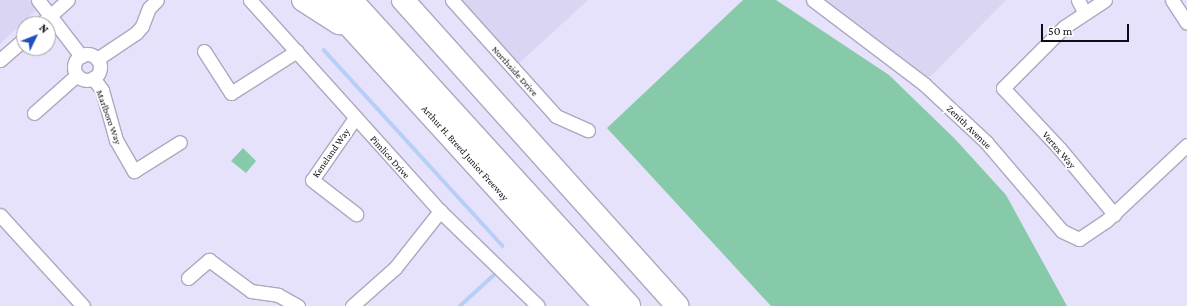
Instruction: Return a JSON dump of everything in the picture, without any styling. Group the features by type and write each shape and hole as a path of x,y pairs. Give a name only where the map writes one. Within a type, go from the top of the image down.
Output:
{"highway":[{"path":"303,0 310,7 354,31"},
{"name":"Arthur H. Breed Junior Freeway","path":"326,0 604,306"},
{"path":"351,0 629,306"},
{"path":"403,0 678,306"}],"street":[{"path":"38,0 81,56"},
{"path":"51,15 68,0"},
{"path":"96,59 136,33 142,26 149,8 157,0"},
{"name":"Pimlico Drive","path":"250,0 440,211 538,306"},
{"name":"Northside Drive","path":"452,0 556,116 588,130"},
{"name":"Zenith Avenue","path":"813,0 924,84 986,142 1062,231 1080,239 1093,232 1114,214"},
{"path":"1078,0 1084,12 1105,0"},
{"path":"1172,0 1187,23"},
{"name":"Vertex Way","path":"1084,12 1064,27 1002,88 1060,150 1114,214"},
{"path":"0,60 16,46"},
{"path":"204,51 231,93 297,51"},
{"path":"87,54 96,59 98,72 93,78 84,79 77,75 74,64 81,56 87,54"},
{"path":"34,113 77,75"},
{"name":"Marlboro Way","path":"93,78 102,90 116,140 134,171 180,142"},
{"name":"Keneland Way","path":"355,118 312,180 356,214"},
{"path":"1114,214 1187,145"},
{"path":"352,306 395,268 440,211"},
{"path":"2,222 83,306"},
{"path":"188,278 209,260 251,291 278,295 298,306"}],"shaded area":[{"path":"0,0 47,0 30,16 16,16 16,29 0,44"},
{"path":"457,0 588,0 514,68"},
{"path":"819,0 1006,0 930,77 916,74"}],"green space":[{"path":"743,0 776,0 889,75 955,139 1006,195 1067,306 771,306 607,128"},
{"path":"243,148 256,161 246,173 231,161"}],"waterway":[{"path":"324,50 503,246"},
{"path":"460,306 493,276"}]}
